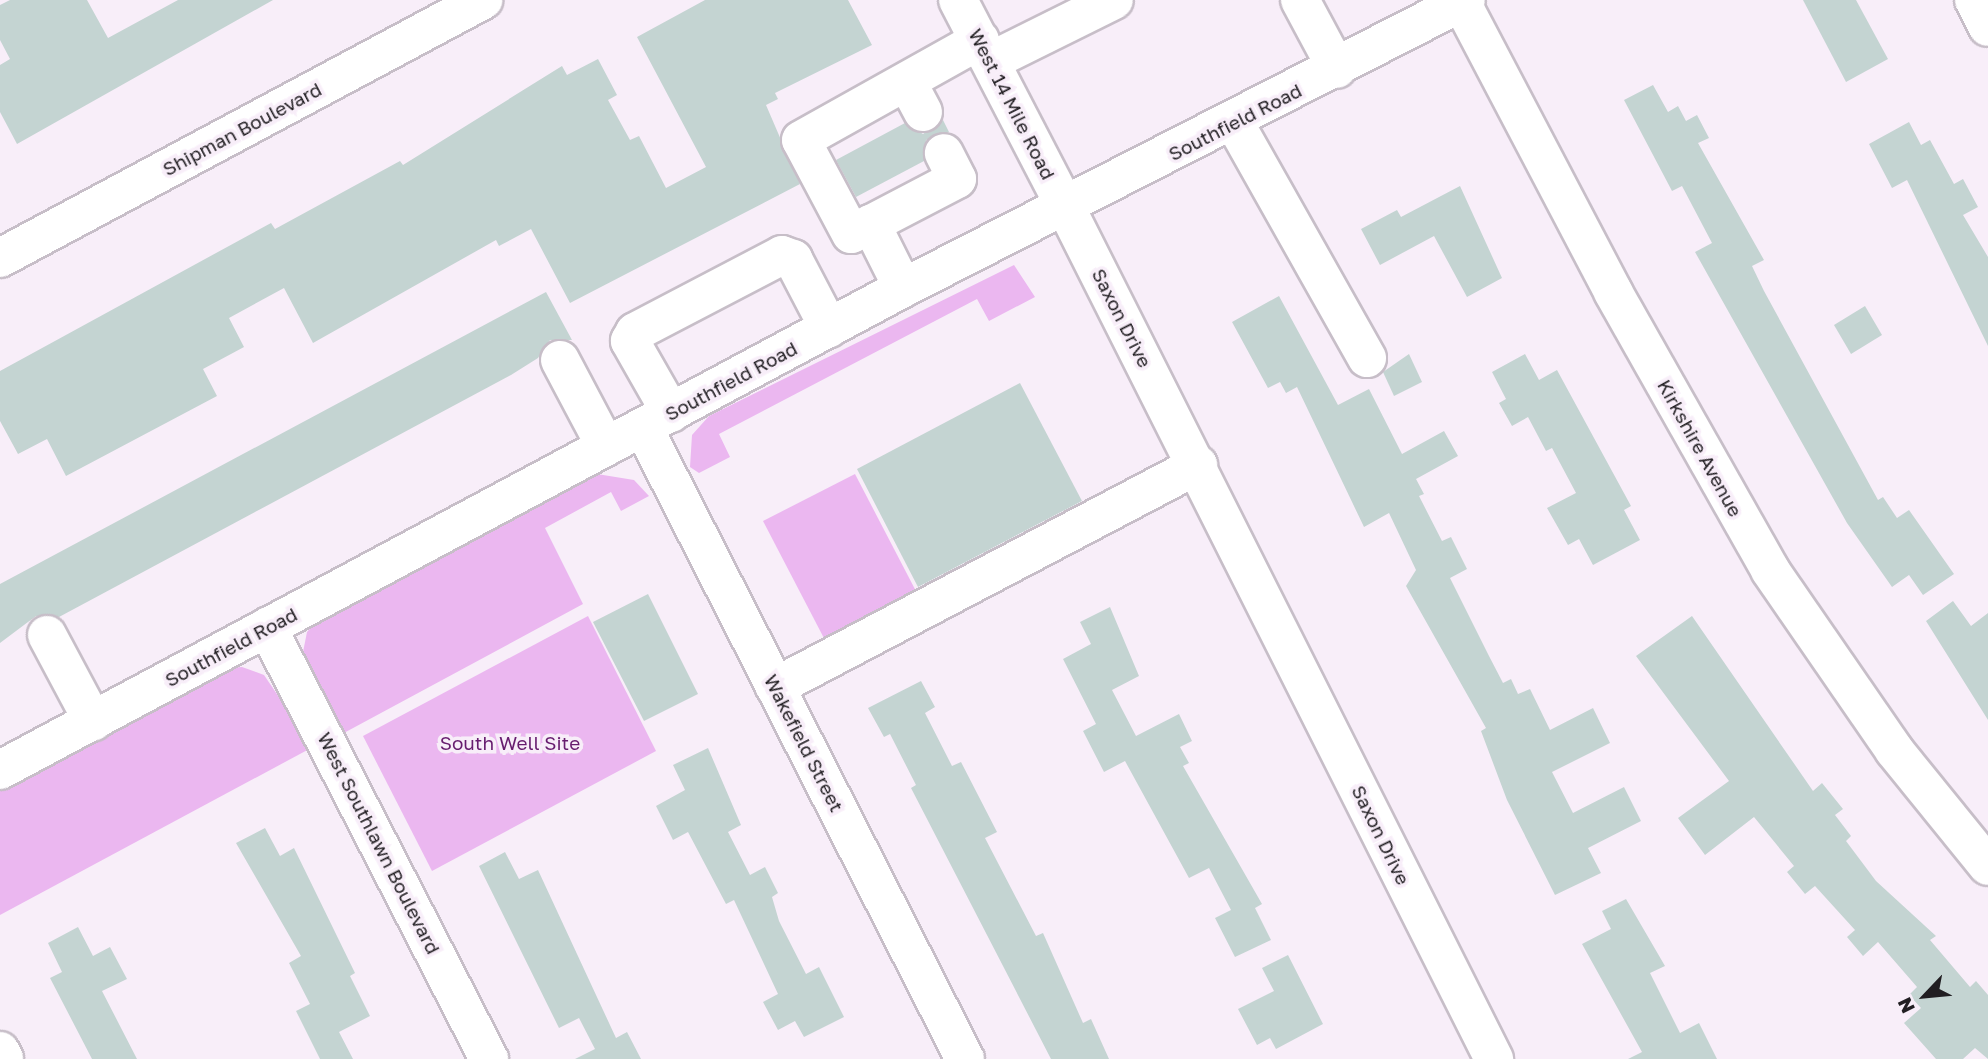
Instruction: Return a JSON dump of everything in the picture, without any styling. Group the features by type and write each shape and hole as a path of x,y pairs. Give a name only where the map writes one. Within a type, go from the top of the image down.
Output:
{"street":[{"name":"Shipman Boulevard","path":"0,258 483,0"},
{"name":"West 14 Mile Road","path":"958,0 1066,208"},
{"path":"944,153 957,179 851,234 801,139 915,97 985,51 1114,0"},
{"path":"1300,0 1337,69"},
{"path":"1974,0 1988,27"},
{"name":"Southfield Road","path":"0,770 903,288 1234,122 1462,1"},
{"name":"Kirkshire Avenue","path":"1462,1 1619,304 1770,570 1894,750 1988,866"},
{"path":"1234,122 1367,358"},
{"name":"Saxon Drive","path":"1066,208 1271,609 1493,1059"},
{"path":"871,224 903,288"},
{"name":"Wakefield Street","path":"829,328 793,259 782,255 635,332 630,341 657,420 775,687 965,1059"},
{"path":"560,360 606,447"},
{"path":"775,687 1198,465"},
{"name":"West Southlawn Boulevard","path":"267,628 489,1059"},
{"path":"47,635 93,721"},
{"path":"0,1051 4,1059"}],"green space":[{"path":"1014,265 1035,297 989,321 977,299 719,434 730,457 699,473 690,467 692,435 709,416"},
{"path":"597,474 634,480 649,496 621,511 611,492 545,528 583,604 342,734 303,652 307,632 322,615 534,500"},
{"path":"855,474 918,595 827,644 763,521"},
{"name":"South Well Site","path":"588,616 656,751 432,871 363,736"},
{"path":"242,667 264,675 313,747 0,915 0,788 225,668"}],"building":[{"path":"10,0 87,0 108,38 178,0 273,0 17,144 0,112 0,65 10,59 0,40 0,5"},
{"path":"705,0 848,0 872,45 775,93 778,99 766,105 800,184 570,303 531,229 499,246 496,240 313,343 284,288 229,318 244,347 203,369 217,396 66,476 47,439 18,454 0,421 0,371 271,223 275,229 400,161 403,165 562,66 567,75 598,59 617,95 608,100 630,140 639,136 666,188 706,167 637,37"},
{"path":"1803,0 1856,0 1888,59 1846,82"},
{"path":"1653,85 1668,112 1678,106 1686,121 1697,115 1709,138 1698,143 1764,260 1752,266 1878,500 1883,497 1897,518 1909,510 1954,574 1923,595 1909,575 1892,587 1847,523 1695,252 1712,243 1682,186 1672,191 1624,100"},
{"path":"943,120 949,132 926,140 924,161 856,197 836,160 905,123 923,134"},
{"path":"1909,122 1921,145 1930,140 1954,184 1963,179 1978,207 1963,215 1988,257 1988,346 1907,180 1892,188 1869,144"},
{"path":"1460,186 1502,278 1467,297 1434,236 1380,265 1361,229 1397,210 1401,217"},
{"path":"546,292 572,340 550,340 538,358 511,375 59,617 36,616 0,643 0,584"},
{"path":"1279,296 1338,405 1369,389 1402,454 1444,431 1458,456 1416,479 1424,494 1419,496 1442,541 1451,537 1467,569 1450,578 1489,656 1503,683 1511,679 1518,694 1530,689 1550,730 1593,708 1610,743 1552,772 1573,813 1624,787 1641,821 1588,848 1601,873 1555,895 1507,800 1481,731 1486,728 1406,586 1416,570 1389,513 1364,527 1297,387 1286,393 1280,382 1268,388 1232,322"},
{"path":"1865,306 1882,335 1851,354 1834,325"},
{"path":"1409,354 1422,382 1394,396 1383,372"},
{"path":"1525,354 1539,380 1557,370 1631,506 1624,510 1640,540 1593,565 1579,539 1568,545 1547,508 1576,493 1552,448 1546,451 1528,417 1512,426 1499,403 1506,399 1492,372"},
{"path":"1020,383 1082,501 918,587 857,469"},
{"path":"648,594 698,694 644,721 593,622"},
{"path":"1953,601 1971,626 1988,613 1988,720 1926,621"},
{"path":"1110,607 1139,676 1112,690 1136,736 1179,714 1192,741 1180,747 1189,763 1183,766 1262,904 1255,908 1271,940 1235,957 1215,918 1231,910 1209,868 1189,878 1125,761 1104,772 1083,731 1096,724 1063,659 1091,644 1080,622"},
{"path":"1692,616 1813,791 1822,783 1843,809 1835,815 1851,836 1846,841 1876,881 1936,936 1930,940 1970,987 1976,981 1988,995 1988,1059 1975,1048 1963,1059 1936,1059 1904,1023 1921,1008 1909,995 1917,987 1878,942 1863,956 1847,937 1855,930 1815,886 1805,894 1787,872 1794,866 1754,817 1705,855 1678,818 1729,781 1636,656"},
{"path":"921,681 935,707 925,713 952,766 961,762 997,832 985,838 1036,936 1043,933 1083,1023 1091,1019 1109,1059 1051,1059 911,788 916,785 890,734 884,737 868,708"},
{"path":"708,748 741,825 728,832 750,875 765,867 778,893 772,897 779,921 806,974 819,967 844,1017 804,1037 795,1021 778,1030 763,1002 778,994 734,900 726,904 688,832 673,840 656,806 685,790 673,765"},
{"path":"265,828 280,856 294,848 355,973 350,976 370,1016 339,1032 353,1059 320,1059 296,1011 310,1004 289,963 301,956 236,843"},
{"path":"505,852 519,879 538,870 616,1038 627,1032 641,1059 575,1059 595,1049 579,1018 559,1028 479,866"},
{"path":"1626,899 1665,966 1650,973 1680,1033 1699,1023 1717,1059 1628,1059 1642,1052 1582,944 1611,929 1602,911"},
{"path":"78,927 93,956 110,947 127,979 102,991 137,1059 92,1059 50,978 62,972 48,943"},
{"path":"1288,955 1323,1024 1276,1049 1270,1038 1257,1045 1238,1009 1274,991 1262,968"}]}
